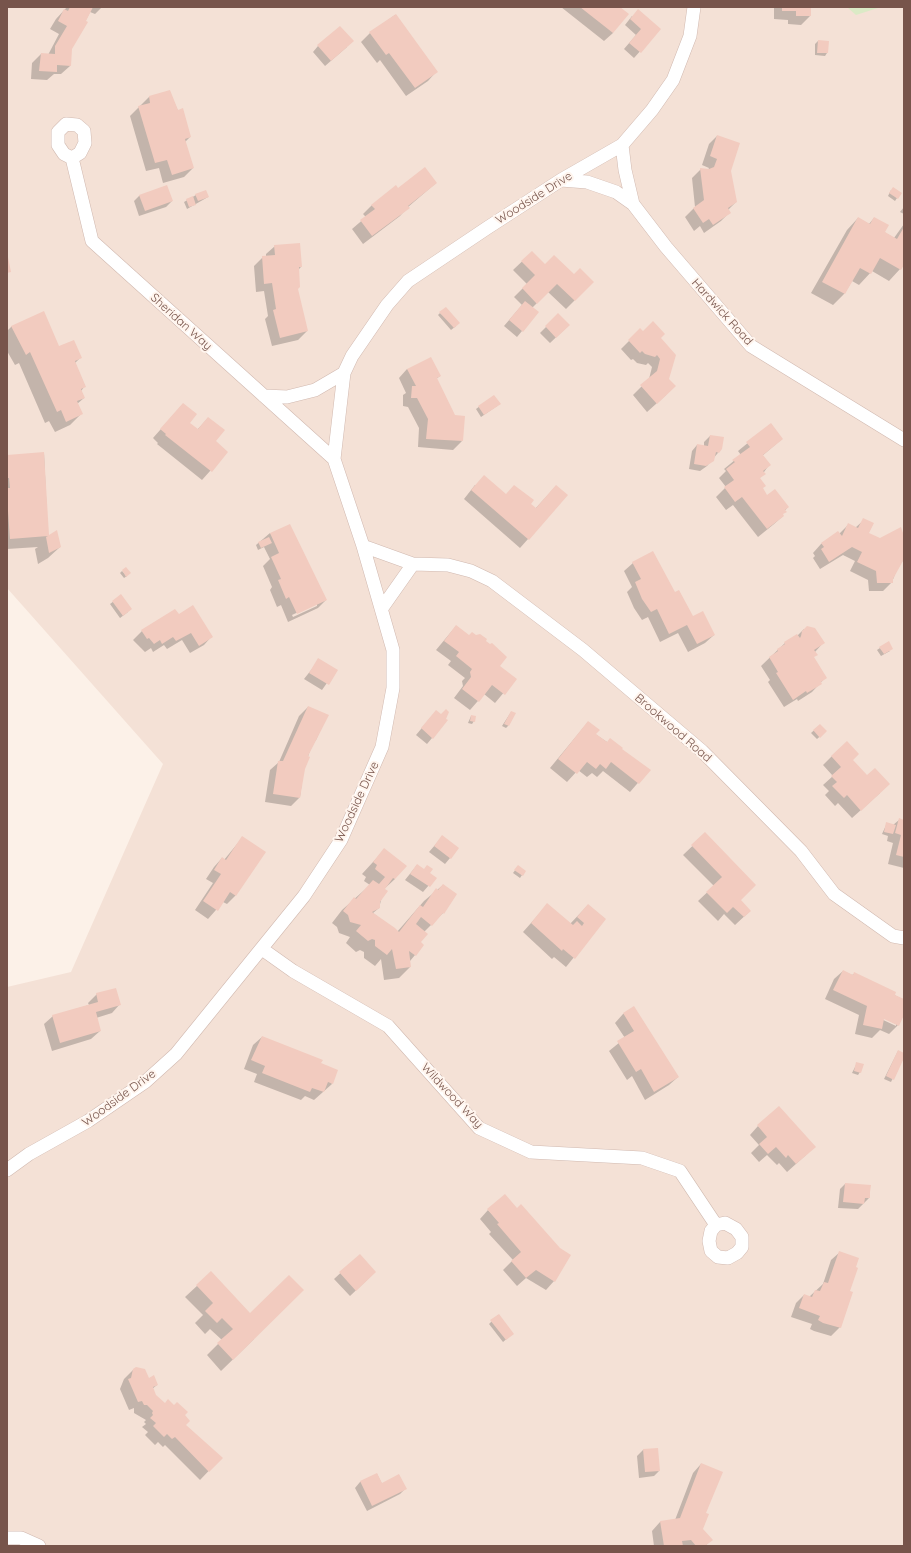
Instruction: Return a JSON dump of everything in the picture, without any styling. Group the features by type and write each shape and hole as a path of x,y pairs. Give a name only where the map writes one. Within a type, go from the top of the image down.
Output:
{"street":[{"name":"Woodside Drive","path":"7,1170 29,1154 88,1121 145,1082 176,1054 304,896 341,840 382,747 393,688 393,650 363,546 334,459 344,373 352,356 387,305 408,281 561,180 622,145 652,110 674,80 690,36 694,7"},
{"name":"Hardwick Road","path":"622,145 625,170 633,204 666,248 751,346 904,440"},
{"name":"Sheridan Way","path":"72,158 92,241 334,459"},
{"path":"561,180 587,182 616,192 633,204"},
{"path":"264,396 287,398 315,390 344,373"},
{"name":"Brookwood Road","path":"363,546 413,564 448,565 471,572 492,581 577,645 702,751 801,851 834,894 893,936 904,938"},
{"path":"382,608 413,564"},
{"name":"Wildwood Way","path":"262,949 293,971 388,1026 479,1128 531,1152 642,1158 680,1171 716,1225"},
{"path":"7,1538 21,1538 39,1546"}],"shaded area":[{"path":"7,7 904,7 904,1546 7,1546 7,987 71,972 163,764 7,588"}],"green space":[{"path":"847,7 881,7 856,15"}],"building":[{"path":"70,7 93,7 86,21 88,22 72,49 71,66 57,65 57,72 39,71 41,53 55,54 55,46 67,26 58,21 64,9 68,11"},
{"path":"580,7 620,7 629,14 613,33"},
{"path":"782,7 811,7 811,16 796,16 796,11 782,11"},
{"path":"638,9 661,29 641,53 629,43 641,29 630,19"},
{"path":"396,14 438,72 415,88 389,53 386,55 369,32"},
{"path":"340,26 354,41 331,61 317,45"},
{"path":"818,40 829,41 828,53 817,53"},
{"path":"170,90 178,110 183,108 191,137 185,139 194,168 172,175 167,160 155,163 138,106 150,103 149,96"},
{"path":"717,135 740,143 731,171 737,202 728,208 731,213 713,225 709,219 703,223 693,208 704,200 700,168 709,169 714,167 717,159 710,156"},
{"path":"425,167 437,183 408,206 410,208 372,236 360,220 375,209 371,205 396,185 398,188"},
{"path":"167,185 173,201 145,211 139,195"},
{"path":"893,187 902,193 898,199 889,193"},
{"path":"206,190 209,197 198,201 195,194"},
{"path":"193,196 196,205 189,207 186,199"},
{"path":"858,217 870,224 874,217 889,225 885,232 897,239 904,227 904,265 901,270 880,258 871,274 860,268 845,294 822,282"},
{"path":"300,243 302,267 299,267 300,287 298,289 308,331 280,338 273,310 276,309 272,283 264,284 262,256 275,255 274,245"},
{"path":"532,251 545,264 554,255 574,274 580,268 594,282 575,301 557,284 537,304 522,288 535,275 521,261"},
{"path":"7,252 11,272 7,273"},
{"path":"525,301 539,312 523,332 509,320"},
{"path":"446,307 460,323 454,328 439,312"},
{"path":"44,311 59,346 74,340 82,358 75,361 86,387 81,389 85,398 77,401 83,414 66,422 61,410 57,412 30,352 26,355 11,326"},
{"path":"558,313 570,325 556,338 545,326"},
{"path":"653,321 665,334 661,338 676,355 669,379 676,386 657,404 640,385 657,371 660,359 657,355 655,357 645,354 642,351 640,353 628,340 640,328 643,331"},
{"path":"431,357 441,376 437,378 455,415 465,416 463,441 426,439 428,419 417,398 411,398 412,386 416,386 407,369"},
{"path":"494,395 501,404 484,415 478,406"},
{"path":"183,403 197,414 190,423 198,429 208,417 225,430 216,441 228,452 212,472 165,435 166,434 160,429"},
{"path":"771,423 783,439 763,455 771,465 763,471 766,474 760,478 766,486 763,488 767,495 775,489 789,507 785,510 787,512 783,514 784,516 767,529 742,497 735,502 724,487 734,480 726,469 735,462 732,460 750,447 746,442"},
{"path":"710,435 724,437 722,449 719,453 716,452 714,461 706,466 694,464 697,444 708,446"},
{"path":"44,452 49,535 57,530 61,547 49,553 46,537 48,536 10,539 7,497 7,488 10,488 9,478 7,478 7,455"},
{"path":"484,475 506,494 514,485 534,500 531,504 536,508 556,485 568,495 529,540 471,490"},
{"path":"863,518 874,523 869,533 880,538 901,527 904,536 904,559 893,579 893,583 877,583 876,571 857,562 862,552 852,547 829,562 821,549 824,547 821,543 838,531 842,536 848,523 858,528"},
{"path":"290,524 327,600 297,614 289,597 286,599 278,580 281,579 271,557 279,553 270,533"},
{"path":"269,537 272,543 261,548 258,542"},
{"path":"653,551 675,592 679,590 693,616 703,611 715,635 697,644 687,625 669,634 657,609 651,612 642,599 635,582 641,579 632,562"},
{"path":"126,567 131,573 126,577 122,570"},
{"path":"121,594 132,609 123,616 112,601"},
{"path":"193,605 213,637 199,646 191,633 176,641 173,637 162,644 160,640 154,644 149,638 147,639 141,630 175,609 179,614"},
{"path":"456,625 469,635 472,632 476,635 480,634 487,639 486,641 490,644 492,643 507,657 500,666 517,679 505,695 492,685 479,702 462,689 471,677 470,672 472,669 456,656 459,652 444,641"},
{"path":"807,626 815,628 825,643 814,650 818,655 814,657 827,678 821,682 822,684 807,693 806,691 793,700 776,673 778,672 769,657 785,644 784,642 797,634 800,638 802,631"},
{"path":"889,641 893,649 884,654 879,647"},
{"path":"318,658 338,670 329,685 309,673"},
{"path":"308,706 329,715 308,756 310,757 305,769 300,798 273,794 278,761 283,761"},
{"path":"446,709 449,712 446,719 448,720 433,739 421,728 436,710 441,714"},
{"path":"511,711 516,713 509,726 504,724"},
{"path":"471,715 476,716 475,722 470,721"},
{"path":"588,721 600,730 596,734 607,742 610,738 623,748 622,749 651,770 639,784 611,762 606,769 600,764 596,769 587,762 577,774 558,759"},
{"path":"820,724 827,731 820,738 813,730"},
{"path":"847,741 859,754 853,760 867,775 875,768 890,784 861,811 847,795 844,798 832,786 837,782 831,776 841,767 831,756"},
{"path":"899,818 904,820 904,857 896,855 901,835 895,833"},
{"path":"886,822 896,825 893,834 884,832"},
{"path":"705,832 756,885 741,900 751,911 744,917 733,907 727,913 706,892 722,877 691,845"},
{"path":"442,835 459,848 451,859 434,846"},
{"path":"242,836 266,852 236,896 230,892 218,911 203,901 221,874 214,870 222,857 226,860"},
{"path":"384,848 407,866 395,879 393,878 385,889 388,891 380,902 380,908 372,912 399,932 420,905 423,907 436,888 438,890 443,884 457,894 444,914 443,913 432,926 421,917 416,924 428,934 421,942 424,945 416,956 409,951 411,967 396,969 392,949 387,955 375,946 375,940 372,939 368,941 356,931 361,925 350,922 348,915 343,911 354,897 356,899 373,880 379,884 385,877 375,869 377,865 373,862"},
{"path":"417,864 424,869 427,865 433,869 430,873 437,878 430,887 410,874"},
{"path":"518,865 526,871 523,876 514,870"},
{"path":"547,903 573,925 577,921 582,926 584,923 577,917 588,904 606,919 575,959 563,949 562,951 531,923"},
{"path":"843,970 853,975 854,972 896,992 895,995 904,999 904,1015 899,1026 884,1019 882,1029 863,1025 867,1006 833,990"},
{"path":"116,988 121,1005 96,1012 101,1031 60,1043 52,1015 98,1002 96,993"},
{"path":"634,1006 679,1077 654,1092 641,1069 636,1072 617,1041 634,1031 623,1013"},
{"path":"262,1036 323,1060 321,1063 338,1070 333,1084 328,1082 324,1092 312,1088 310,1092 262,1073 265,1066 251,1060"},
{"path":"898,1050 904,1053 904,1058 894,1080 886,1076"},
{"path":"856,1062 864,1064 861,1073 854,1071"},
{"path":"779,1106 816,1147 796,1164 788,1155 786,1158 776,1147 768,1154 759,1144 767,1137 757,1125"},
{"path":"845,1183 871,1185 870,1198 865,1198 864,1204 843,1202"},
{"path":"505,1194 517,1208 521,1204 560,1248 571,1255 555,1282 536,1270 526,1278 511,1261 521,1252 497,1224 499,1223 487,1209"},
{"path":"839,1251 859,1258 856,1267 858,1268 850,1291 853,1292 841,1328 823,1323 818,1320 820,1316 799,1308 804,1294 812,1297 815,1290 820,1291 824,1282 828,1283"},
{"path":"360,1254 376,1272 356,1291 339,1272"},
{"path":"211,1271 250,1313 289,1275 304,1290 233,1360 217,1343 233,1329 222,1318 217,1323 205,1311 213,1303 196,1285"},
{"path":"499,1314 514,1334 506,1340 490,1320"},
{"path":"136,1367 145,1369 149,1378 154,1375 158,1385 153,1387 156,1395 165,1403 168,1399 174,1405 177,1402 188,1412 185,1415 190,1421 186,1425 223,1458 209,1472 175,1437 172,1439 167,1434 164,1437 153,1426 156,1423 150,1418 153,1415 153,1411 147,1405 144,1405 142,1401 138,1402 128,1379 131,1378 133,1369"},
{"path":"658,1448 660,1471 645,1472 643,1449"},
{"path":"701,1463 723,1472 706,1513 709,1514 703,1529 713,1540 705,1546 696,1546 691,1540 682,1541 683,1546 664,1546 660,1521 680,1518"},
{"path":"377,1473 382,1483 399,1474 407,1489 372,1506 360,1481"}]}
